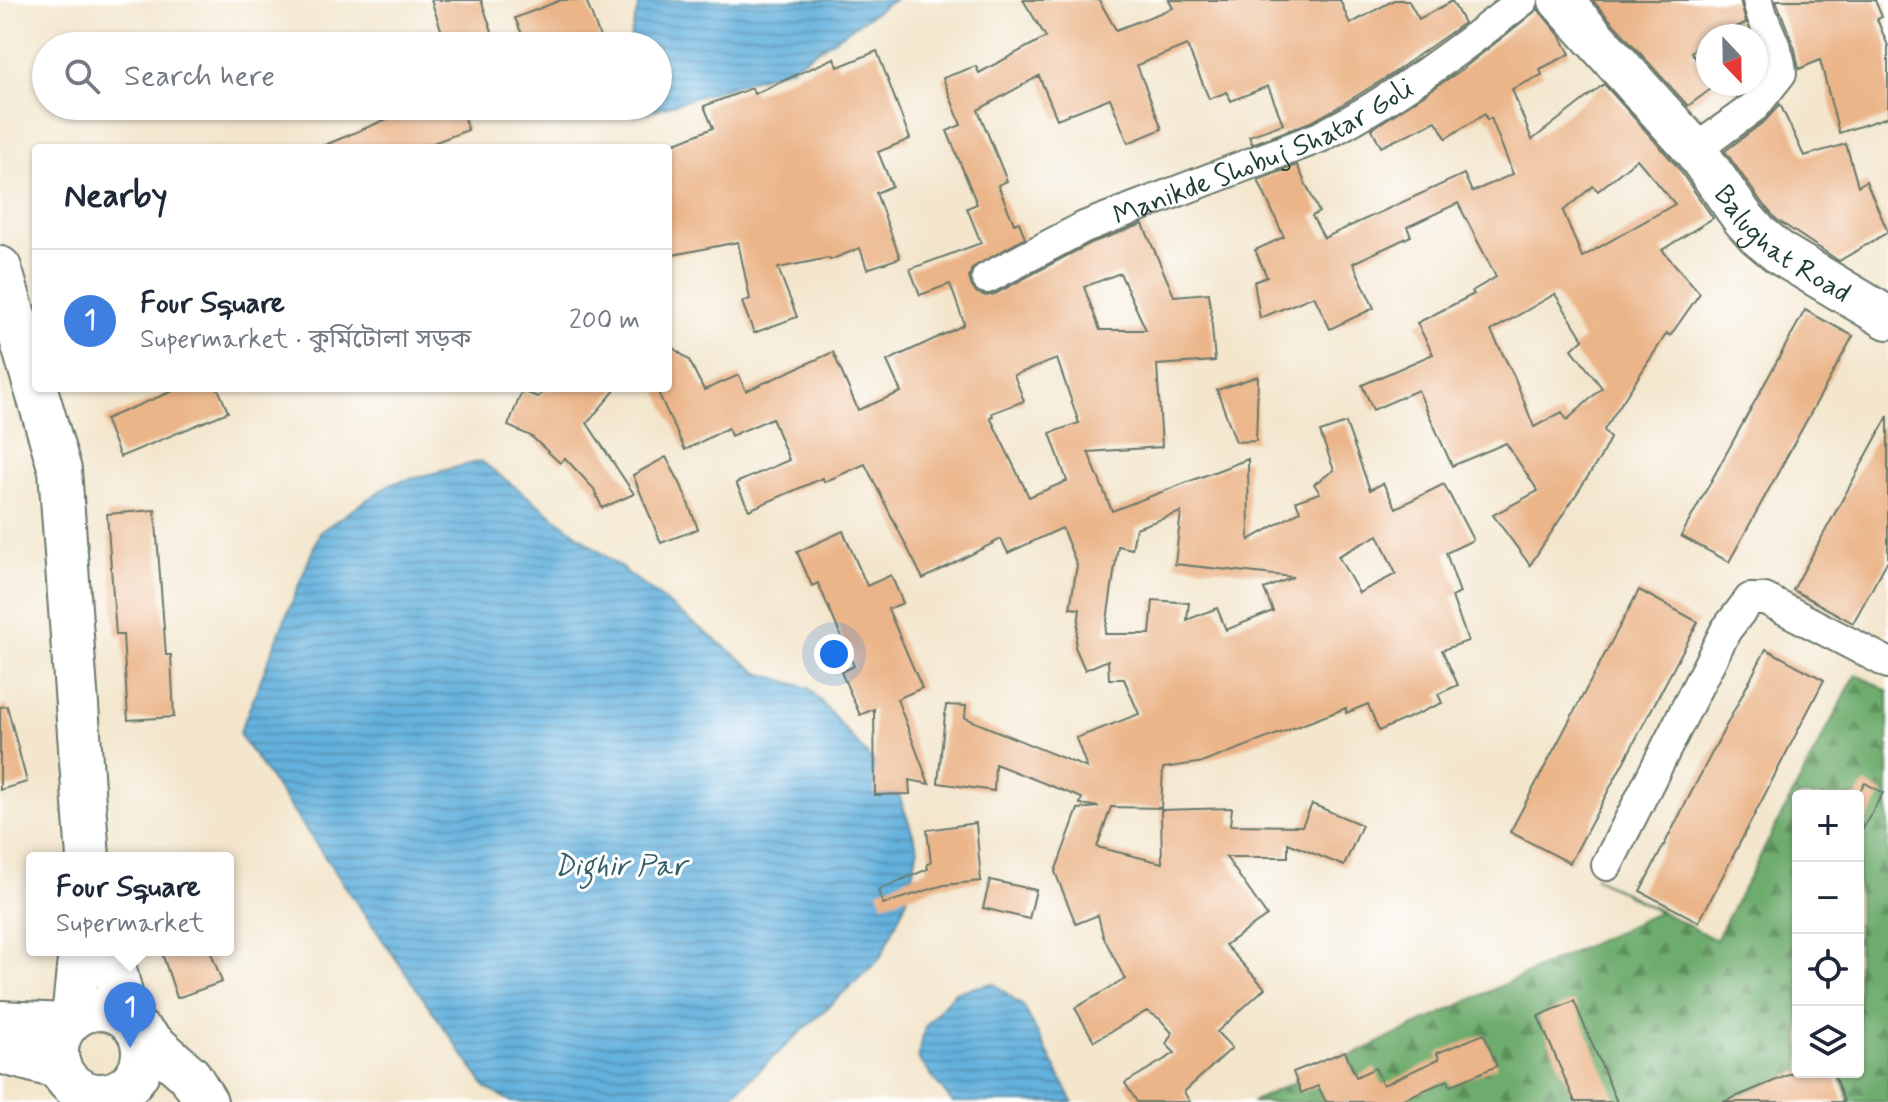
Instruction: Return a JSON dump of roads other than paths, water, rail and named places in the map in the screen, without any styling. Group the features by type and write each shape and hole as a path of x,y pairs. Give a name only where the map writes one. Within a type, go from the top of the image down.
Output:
{"street":[{"name":"Manikde Shobuj Shatar Goli","path":"987,278 1084,227 1320,137 1425,76 1523,0"},
{"name":"Balughat Road","path":"1560,0 1695,150 1743,218 1769,245 1888,318"},
{"path":"1695,150 1755,106 1781,73 1781,63 1758,0"},
{"path":"0,268 32,376"},
{"path":"37,392 60,470 88,852"},
{"path":"1607,865 1726,630 1750,599 1765,599 1888,663"},
{"path":"79,956 69,1022 58,1044 60,1068 78,1089 112,1098 135,1077 143,1062 143,1046 132,1023 112,956"},
{"path":"0,1022 69,1022 97,1008 112,1010 132,1023 190,1076 206,1102"},
{"path":"0,1052 60,1068"}],"water":[{"path":"640,0 894,0 790,68 672,105 672,32 632,32"},
{"name":"Dighir Par","path":"481,461 759,673 809,688 897,789 918,848 907,899 880,959 725,1102 512,1102 486,1088 239,734 320,532 390,484"},
{"path":"993,983 1024,1007 1073,1102 952,1102 918,1058 925,1027 955,992"}],"place":[{"name":"Four Square","path":"130,1048"}]}
